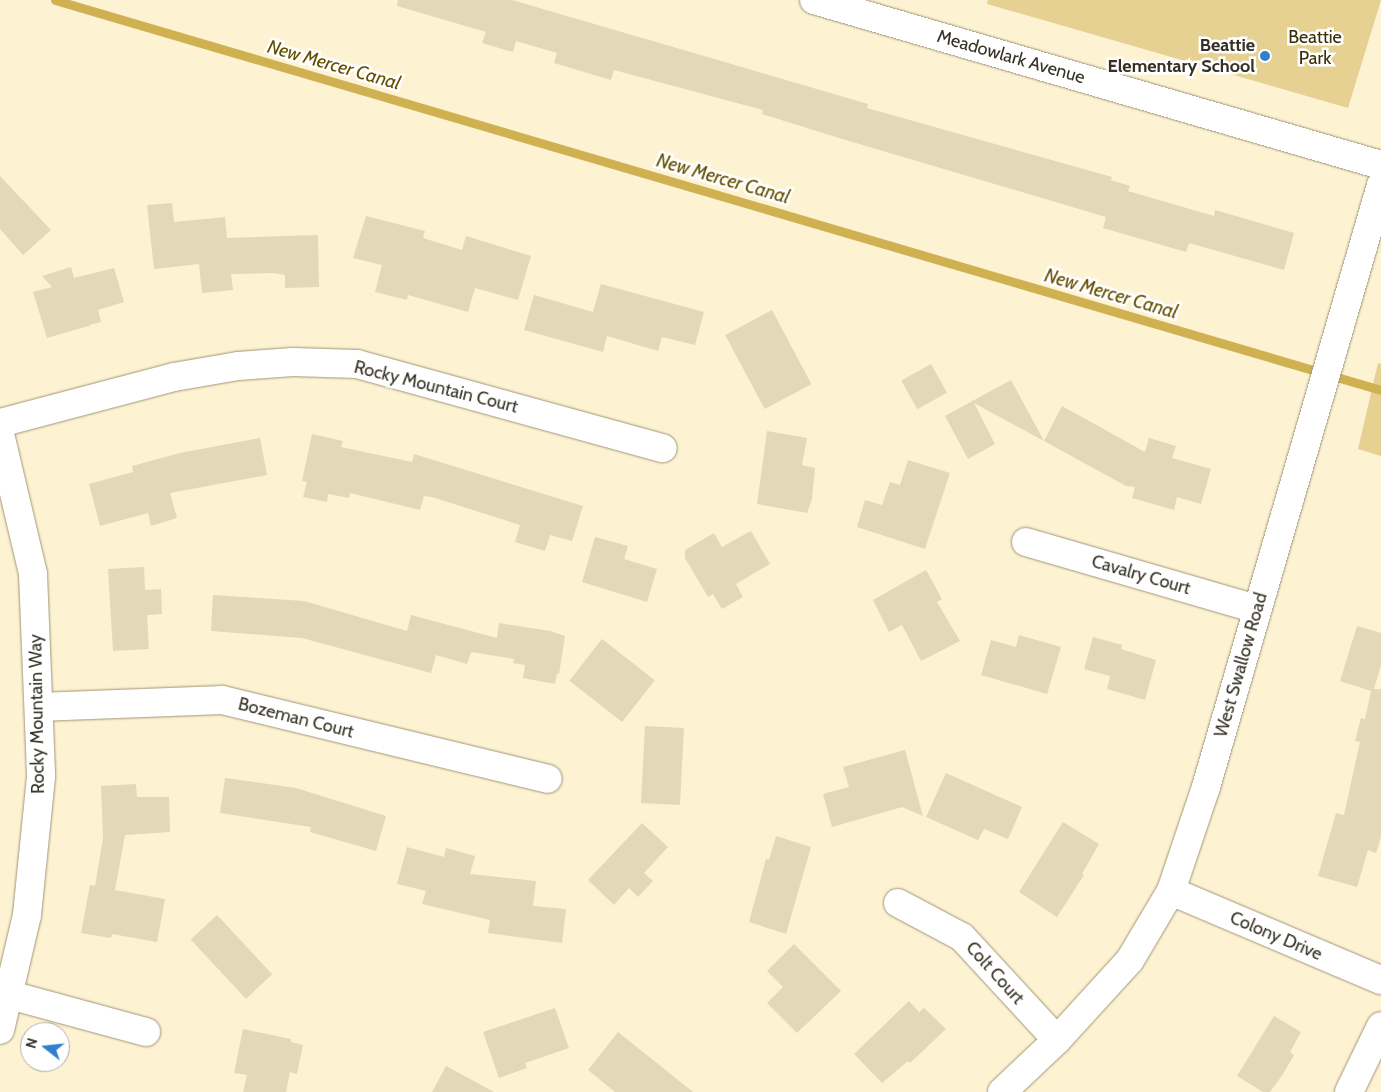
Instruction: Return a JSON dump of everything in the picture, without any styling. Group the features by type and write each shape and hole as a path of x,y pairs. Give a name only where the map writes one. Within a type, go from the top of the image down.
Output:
{"street":[{"name":"Meadowlark Avenue","path":"823,1 1381,165"},
{"name":"West Swallow Road","path":"1002,1092 1057,1040 1130,960 1171,891 1206,787 1256,609 1381,185"},
{"name":"Rocky Mountain Court","path":"0,423 174,377 238,366 293,362 357,364 663,448"},
{"name":"Rocky Mountain Way","path":"0,434 33,574 41,777 27,915 10,995 0,1030"},
{"name":"Cavalry Court","path":"1026,542 1256,609"},
{"name":"Bozeman Court","path":"39,707 222,700 548,779"},
{"name":"Colony Drive","path":"1171,891 1381,980"},
{"name":"Colt Court","path":"898,903 962,937 1057,1040"},
{"path":"10,995 146,1032"},
{"path":"1349,1092 1381,1026"}],"green space":[{"name":"Beattie Park","path":"988,0 1381,0 1348,108 987,4"},
{"path":"1378,363 1381,364 1381,456 1358,449"}],"building":[{"path":"398,0 512,0 868,104 867,108 1112,177 1111,180 1130,186 1128,191 1214,216 1215,210 1294,233 1284,270 1189,243 1186,252 1103,228 1106,217 762,114 763,110 614,70 611,80 554,63 557,53 516,41 513,52 482,43 486,32 397,6"},
{"path":"0,176 51,230 23,255 0,229"},
{"path":"172,203 174,222 225,217 227,238 318,235 319,287 285,288 285,275 273,273 231,274 233,290 202,293 199,264 154,269 147,205"},
{"path":"366,216 425,231 423,238 462,250 466,236 531,256 518,300 475,288 468,312 408,295 407,300 375,292 382,265 353,258"},
{"path":"71,267 74,278 114,268 124,302 98,310 101,322 89,325 90,328 88,326 47,338 33,292 52,287 42,276"},
{"path":"601,284 704,312 695,345 662,337 658,351 607,336 603,352 524,330 534,295 593,312"},
{"path":"772,310 811,384 765,409 725,335"},
{"path":"931,364 947,393 917,409 901,380"},
{"path":"1011,380 1044,441 974,403 995,444 968,459 945,416"},
{"path":"1062,406 1145,452 1149,438 1176,446 1172,458 1211,469 1201,504 1177,497 1174,510 1132,498 1135,487 1126,486 1044,441"},
{"path":"767,431 807,438 802,465 815,468 812,499 807,513 757,504"},
{"path":"312,434 343,441 341,447 412,462 414,454 583,506 572,541 550,535 545,551 515,542 520,525 432,497 424,496 420,510 350,493 349,498 328,494 327,502 303,497 307,482 302,481"},
{"path":"260,438 267,475 170,493 177,518 151,526 148,513 100,526 89,484 133,472 132,466 180,453"},
{"path":"908,460 950,473 925,549 857,527 865,500 882,505 890,482 900,485"},
{"path":"751,531 770,564 736,584 743,597 722,609 713,594 708,597 685,558 685,550 714,533 722,547"},
{"path":"595,537 628,546 624,559 657,569 647,602 582,582"},
{"path":"144,567 145,590 161,589 162,614 147,615 149,649 113,651 108,569"},
{"path":"926,570 942,599 937,602 960,641 921,661 902,625 889,632 873,600"},
{"path":"213,595 304,601 407,631 411,615 497,638 499,623 550,631 565,636 559,674 557,673 555,684 523,678 525,665 513,663 514,659 471,652 467,664 436,655 431,673 302,638 211,631"},
{"path":"1357,626 1381,633 1381,665 1374,689 1381,689 1381,837 1376,853 1368,850 1357,887 1318,876 1336,813 1344,815 1360,742 1355,741 1361,718 1365,719 1371,691 1340,681"},
{"path":"1019,635 1061,647 1047,694 981,675 991,640 1016,647"},
{"path":"1093,637 1122,645 1121,649 1156,660 1145,700 1107,689 1110,676 1084,669"},
{"path":"602,639 655,680 622,722 569,681"},
{"path":"645,726 684,728 680,805 641,803"},
{"path":"905,750 923,816 902,807 832,827 823,794 849,787 843,767"},
{"path":"946,773 1022,807 1008,839 984,829 978,840 926,817"},
{"path":"225,778 296,788 386,816 376,851 310,832 311,827 220,813"},
{"path":"136,784 137,797 169,797 170,832 125,835 115,890 165,899 157,942 112,934 111,938 81,933 90,885 95,886 103,838 101,786"},
{"path":"1063,822 1099,844 1082,874 1084,875 1057,917 1019,892"},
{"path":"642,823 668,847 644,873 653,881 638,897 629,888 614,905 588,880"},
{"path":"776,836 811,847 786,934 749,922 766,859 769,860"},
{"path":"407,847 444,857 446,848 475,856 470,874 536,881 533,906 566,909 562,943 488,933 490,920 422,904 426,891 397,884"},
{"path":"217,915 272,974 246,999 191,940"},
{"path":"794,944 841,991 797,1033 767,1003 783,987 767,971"},
{"path":"909,1001 919,1012 924,1008 946,1029 910,1063 908,1061 882,1083 854,1054"},
{"path":"555,1008 569,1048 525,1063 527,1068 499,1078 483,1032"},
{"path":"1274,1016 1301,1032 1290,1052 1294,1055 1283,1074 1270,1092 1263,1092 1237,1076"},
{"path":"243,1029 291,1039 291,1042 303,1045 297,1074 290,1072 286,1092 243,1092 247,1075 234,1073"},
{"path":"618,1032 693,1092 615,1092 588,1070"},
{"path":"446,1066 494,1092 432,1092"}],"waterway":[{"name":"New Mercer Canal","path":"55,0 1381,390"}],"place":[{"name":"Beattie Elementary School","path":"1265,56"}]}
